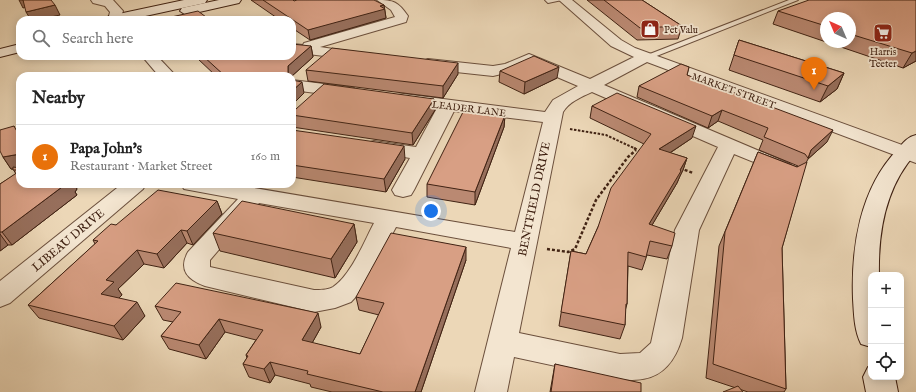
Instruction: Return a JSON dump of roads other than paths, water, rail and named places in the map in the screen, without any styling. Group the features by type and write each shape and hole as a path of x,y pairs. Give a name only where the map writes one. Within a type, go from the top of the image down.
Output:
{"street":[{"path":"131,16 201,0"},
{"path":"165,16 235,0"},
{"path":"299,47 352,34 401,19 402,16 400,11 383,0"},
{"name":"MARKET STREET","path":"565,0 616,43 646,57 912,150"},
{"path":"98,1 96,6 107,16"},
{"path":"352,34 354,49 358,56"},
{"path":"0,45 16,41"},
{"path":"299,47 330,53 373,58"},
{"path":"0,53 16,49"},
{"path":"296,82 330,53"},
{"name":"BENTFIELD DRIVE","path":"491,392 551,122 556,107 562,101 589,85 646,57"},
{"path":"413,62 493,70 509,68 529,59 791,172"},
{"path":"153,60 164,72"},
{"path":"296,86 366,95"},
{"path":"303,105 320,89"},
{"name":"LEADER LANE","path":"388,97 551,122"},
{"path":"403,190 448,105"},
{"path":"354,144 422,154"},
{"path":"502,342 611,365 633,368 642,366 658,357 664,349 667,338 687,230 729,145"},
{"path":"868,318 865,264 869,230 880,194 895,165 912,150"},
{"name":"LIBEAU DRIVE","path":"0,296 130,188"},
{"path":"215,188 388,218 524,244"},
{"path":"254,195 197,258 198,272 205,276 314,301 330,299 342,294 352,286 388,218"},
{"path":"880,380 882,392"}],"lane":[{"path":"548,1 559,0"},
{"path":"646,57 795,0"}],"place":[{"name":"Pet Valu","path":"650,29"},
{"name":"Harris Teeter","path":"883,33"},
{"name":"Papa John's","path":"814,90"}]}
